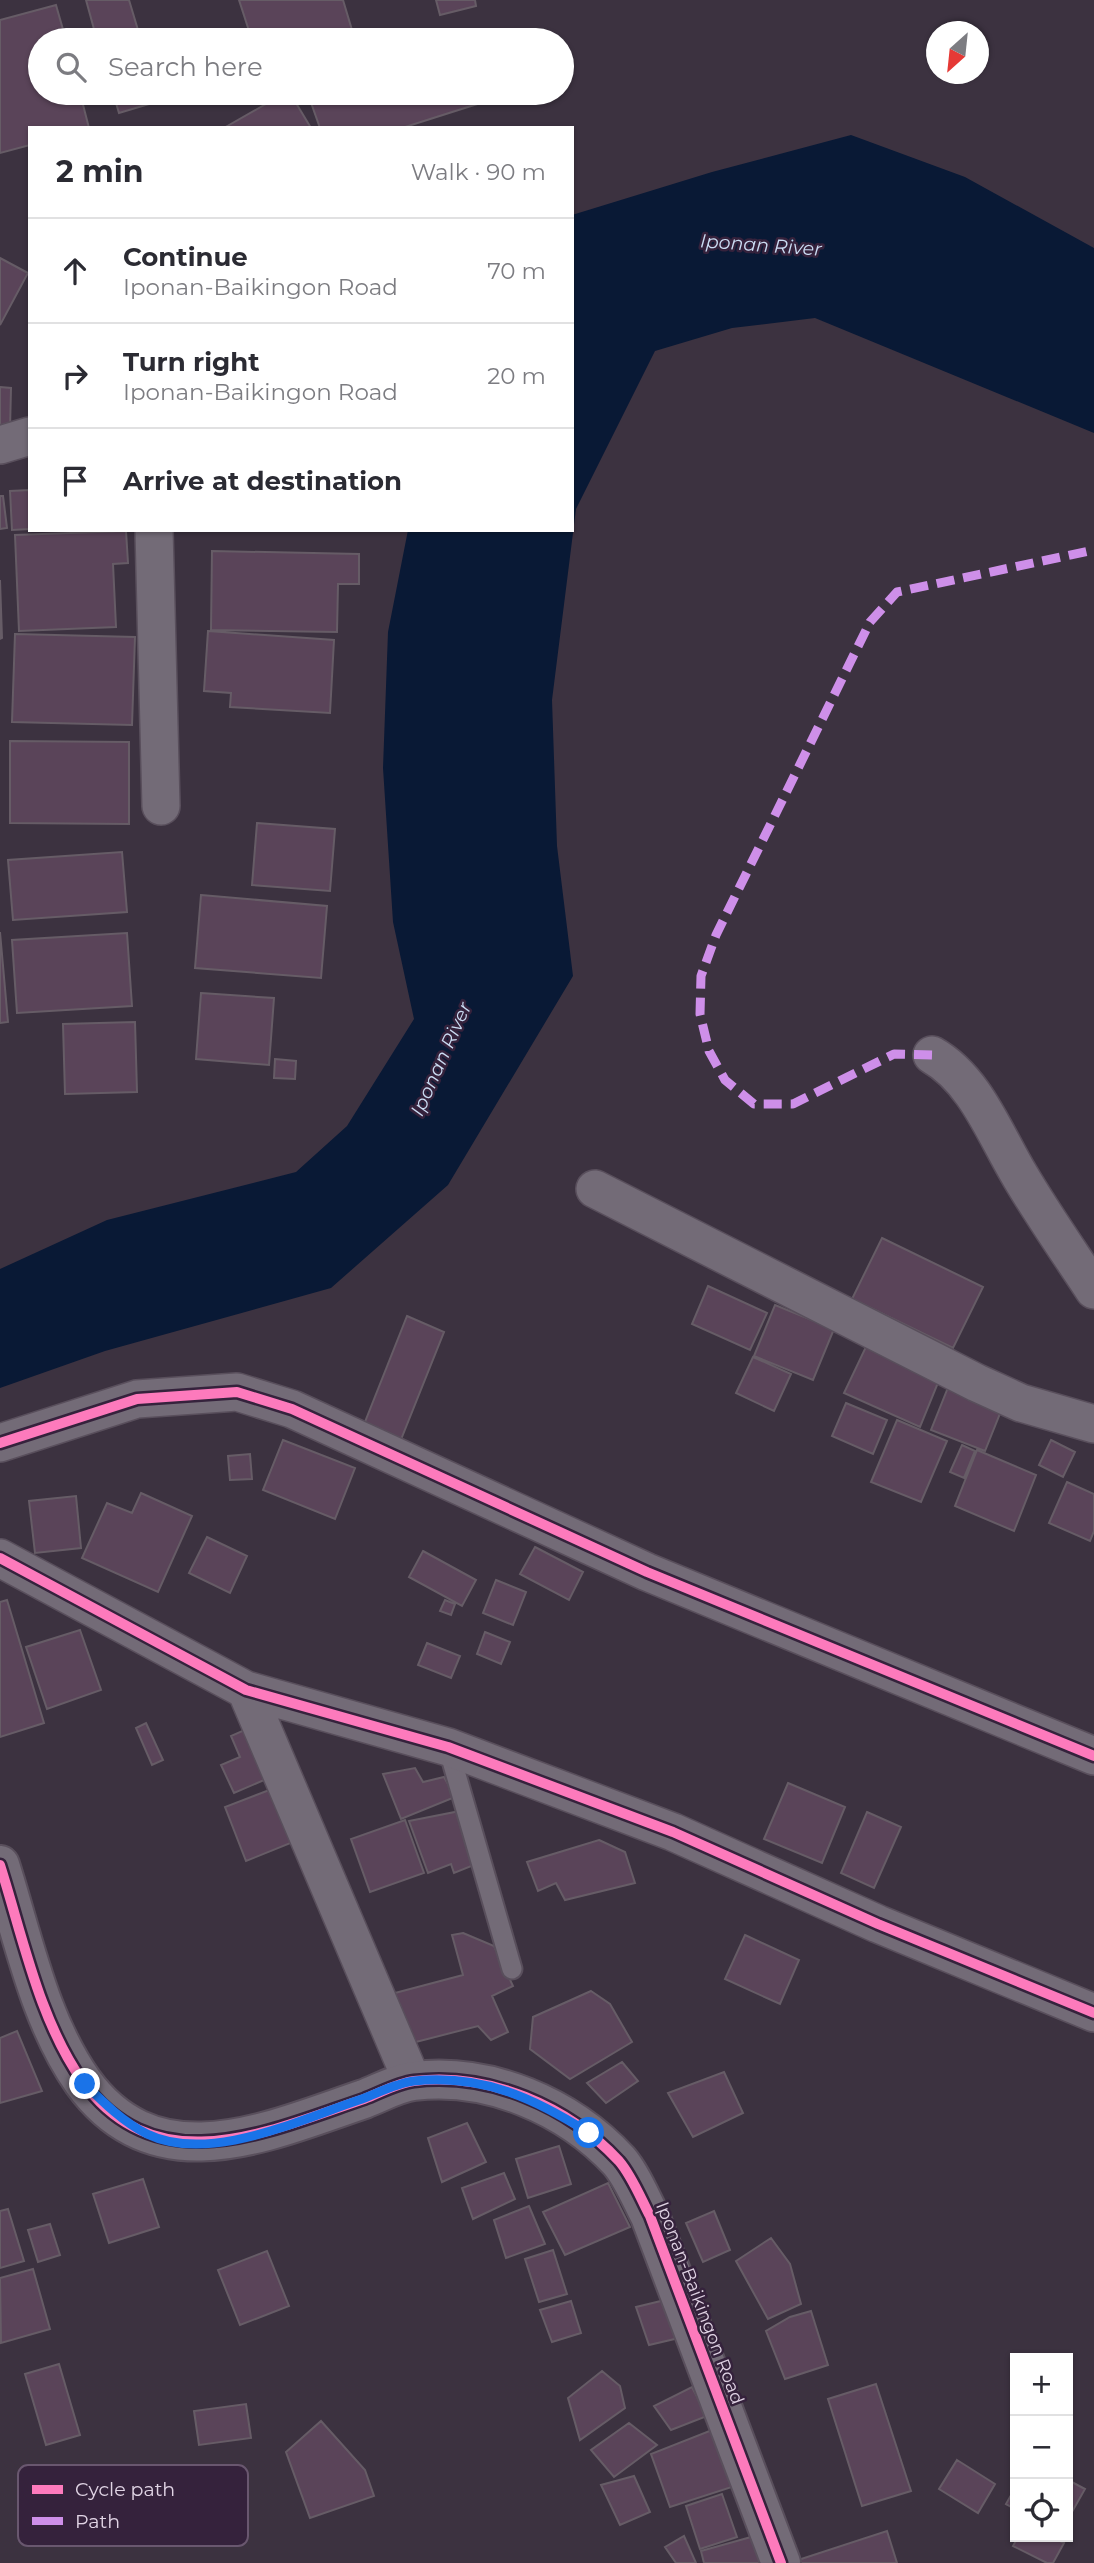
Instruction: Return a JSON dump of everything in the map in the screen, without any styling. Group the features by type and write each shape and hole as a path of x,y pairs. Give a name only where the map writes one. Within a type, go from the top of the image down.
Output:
{"street":[{"path":"0,445 28,437"},
{"path":"154,532 161,806"},
{"path":"932,1055 952,1066 982,1108 1020,1177 1094,1290"},
{"path":"595,1189 1021,1403 1094,1424"},
{"path":"0,1443 137,1399 237,1392 292,1409 647,1572 1094,1755"},
{"path":"0,1558 246,1690 448,1747 673,1832 878,1924 1094,2012"},
{"path":"246,1690 412,2081"},
{"name":"Iponan-Baikingon Road","path":"0,1865 53,2030 85,2084 114,2113 149,2135 184,2143 219,2143 254,2135 412,2081 467,2080 543,2104 589,2133 621,2163 650,2216 780,2563"}],"lane":[{"path":"448,1747 512,1969"}],"water":[{"name":"Iponan River","path":"851,135 965,177 1094,248 1094,433 815,318 732,328 655,351 576,509 574,525 574,214 712,172"},
{"name":"Iponan River","path":"408,532 573,532 552,700 557,846 573,976 448,1185 331,1288 105,1351 0,1388 0,1269 107,1220 296,1172 347,1126 414,1019 393,922 383,768 388,632"}],"building":[{"path":"86,0 129,0 137,28 94,28"},
{"path":"239,0 343,0 351,28 248,28"},
{"path":"436,0 475,0 476,6 440,15"},
{"path":"56,5 63,28 28,28 28,105 83,105 88,126 28,126 28,146 0,153 0,20"},
{"path":"117,105 146,105 119,113"},
{"path":"264,105 297,105 310,126 227,126"},
{"path":"312,105 474,105 408,126 319,126"},
{"path":"0,258 28,273 0,325"},
{"path":"0,387 11,388 10,429 0,428"},
{"path":"28,490 28,529 12,530 10,491"},
{"path":"0,496 3,496 7,528 0,529"},
{"path":"126,532 128,563 113,564 116,627 19,631 15,535"},
{"path":"212,551 359,554 359,584 338,584 337,632 211,630"},
{"path":"0,580 2,638 0,639"},
{"path":"208,631 334,640 330,713 230,707 231,693 204,691"},
{"path":"15,634 135,637 132,725 12,722"},
{"path":"10,741 129,742 129,824 10,823"},
{"path":"257,823 335,829 330,891 252,885"},
{"path":"122,852 127,912 13,920 8,860"},
{"path":"201,895 327,906 321,978 195,968"},
{"path":"0,932 8,1022 0,1023"},
{"path":"127,933 132,1006 17,1013 12,940"},
{"path":"201,993 274,998 269,1065 196,1059"},
{"path":"135,1022 137,1092 65,1094 63,1024"},
{"path":"275,1059 296,1061 295,1079 274,1078"},
{"path":"882,1238 983,1287 953,1348 852,1299"},
{"path":"708,1286 767,1313 750,1350 692,1324"},
{"path":"775,1305 834,1329 813,1380 754,1356"},
{"path":"407,1316 444,1332 400,1442 363,1427"},
{"path":"873,1332 944,1368 920,1427 844,1393"},
{"path":"753,1357 791,1374 774,1411 736,1393"},
{"path":"949,1385 1003,1406 985,1451 931,1430"},
{"path":"846,1403 887,1420 873,1454 832,1436"},
{"path":"897,1420 947,1441 921,1502 871,1482"},
{"path":"283,1440 355,1468 335,1519 263,1490"},
{"path":"1051,1440 1075,1452 1063,1477 1039,1465"},
{"path":"962,1445 975,1451 964,1478 950,1472"},
{"path":"977,1450 1036,1475 1014,1531 955,1506"},
{"path":"250,1454 252,1479 230,1480 228,1456"},
{"path":"1067,1482 1094,1494 1094,1531 1090,1541 1049,1523"},
{"path":"141,1493 192,1516 158,1592 82,1558 107,1503 132,1513"},
{"path":"76,1496 81,1548 35,1553 29,1501"},
{"path":"207,1537 247,1556 230,1593 189,1573"},
{"path":"535,1547 583,1572 569,1600 520,1574"},
{"path":"423,1551 476,1580 462,1606 409,1577"},
{"path":"496,1580 526,1592 513,1625 483,1613"},
{"path":"7,1600 44,1723 0,1737 0,1602"},
{"path":"445,1600 455,1604 451,1615 440,1611"},
{"path":"80,1630 101,1690 47,1709 26,1647"},
{"path":"485,1632 510,1642 501,1664 477,1654"},
{"path":"427,1643 460,1656 451,1678 418,1665"},
{"path":"146,1723 163,1760 152,1765 136,1728"},
{"path":"256,1725 278,1774 234,1793 221,1765 240,1757 231,1736"},
{"path":"415,1768 423,1782 444,1777 455,1797 401,1819 383,1774"},
{"path":"788,1783 845,1807 822,1863 764,1839"},
{"path":"277,1787 298,1840 246,1861 225,1807"},
{"path":"460,1811 474,1865 454,1873 451,1864 428,1873 409,1821"},
{"path":"867,1812 901,1827 874,1888 841,1873"},
{"path":"405,1820 424,1873 370,1892 351,1839"},
{"path":"599,1840 625,1852 635,1883 565,1900 556,1883 538,1891 527,1862"},
{"path":"463,1933 494,1946 513,1986 492,1996 508,2032 491,2040 478,2026 408,2044 395,1993 463,1975 452,1935"},
{"path":"745,1935 799,1960 780,2004 725,1979"},
{"path":"591,1991 610,2004 632,2042 570,2079 530,2049 533,2017"},
{"path":"17,2031 42,2091 0,2103 0,2038"},
{"path":"622,2062 638,2081 606,2103 587,2083"},
{"path":"724,2072 743,2113 693,2137 668,2093"},
{"path":"467,2123 486,2162 442,2182 428,2138"},
{"path":"559,2146 571,2184 528,2198 516,2159"},
{"path":"504,2173 515,2199 473,2219 462,2188"},
{"path":"143,2179 159,2227 109,2243 93,2194"},
{"path":"608,2183 630,2227 565,2255 543,2212"},
{"path":"529,2206 545,2244 506,2258 494,2220"},
{"path":"8,2209 24,2261 0,2268 0,2211"},
{"path":"714,2211 730,2250 703,2262 686,2223"},
{"path":"50,2224 60,2255 38,2262 28,2230"},
{"path":"771,2238 790,2264 801,2304 768,2319 736,2261"},
{"path":"553,2250 567,2294 539,2302 525,2259"},
{"path":"267,2251 289,2306 240,2325 218,2270"},
{"path":"33,2269 50,2329 1,2343 0,2278"},
{"path":"665,2300 679,2338 649,2345 636,2307"},
{"path":"571,2301 581,2333 552,2342 540,2310"},
{"path":"811,2311 828,2365 785,2379 766,2331 790,2317"},
{"path":"59,2364 80,2435 46,2445 25,2374"},
{"path":"602,2371 620,2386 625,2408 580,2440 568,2398"},
{"path":"876,2384 911,2491 862,2506 828,2399"},
{"path":"692,2387 707,2416 671,2430 654,2406"},
{"path":"246,2404 251,2438 199,2445 194,2411"},
{"path":"321,2421 365,2470 374,2496 310,2518 286,2452"},
{"path":"629,2423 657,2445 614,2477 591,2450"},
{"path":"712,2430 738,2485 670,2507 651,2454"},
{"path":"957,2460 995,2484 978,2513 939,2489"},
{"path":"634,2476 650,2512 620,2525 601,2485"},
{"path":"1073,2483 1085,2489 1073,2510"},
{"path":"722,2494 737,2537 700,2549 686,2506"},
{"path":"887,2531 897,2563 792,2563 792,2562"},
{"path":"684,2536 696,2563 676,2563 665,2547"},
{"path":"751,2537 762,2563 704,2563 701,2551"},
{"path":"1015,2542 1064,2543 1053,2563 1047,2563 1013,2546"}],"marked path":[{"path":"932,1055 894,1054 793,1104 754,1104 725,1080 709,1051 700,1014 701,976 716,935 870,622 897,592 1094,550"}],"cycle path":[{"path":"0,1443 137,1399 237,1392 292,1409 647,1572 1094,1756"},
{"path":"0,1558 246,1690 448,1747 673,1832 878,1924 1094,2013"},
{"path":"0,1865 43,2005 68,2058 83,2082 112,2113 145,2132 179,2141 216,2141 253,2135 328,2112 401,2084 442,2080 470,2082 526,2097 552,2109 599,2141 624,2167 650,2216 781,2563"}],"route":[{"path":"85,2084 114,2113 149,2135 184,2143 219,2143 254,2135 412,2081 467,2080 502,2090 543,2104 589,2133"}]}
